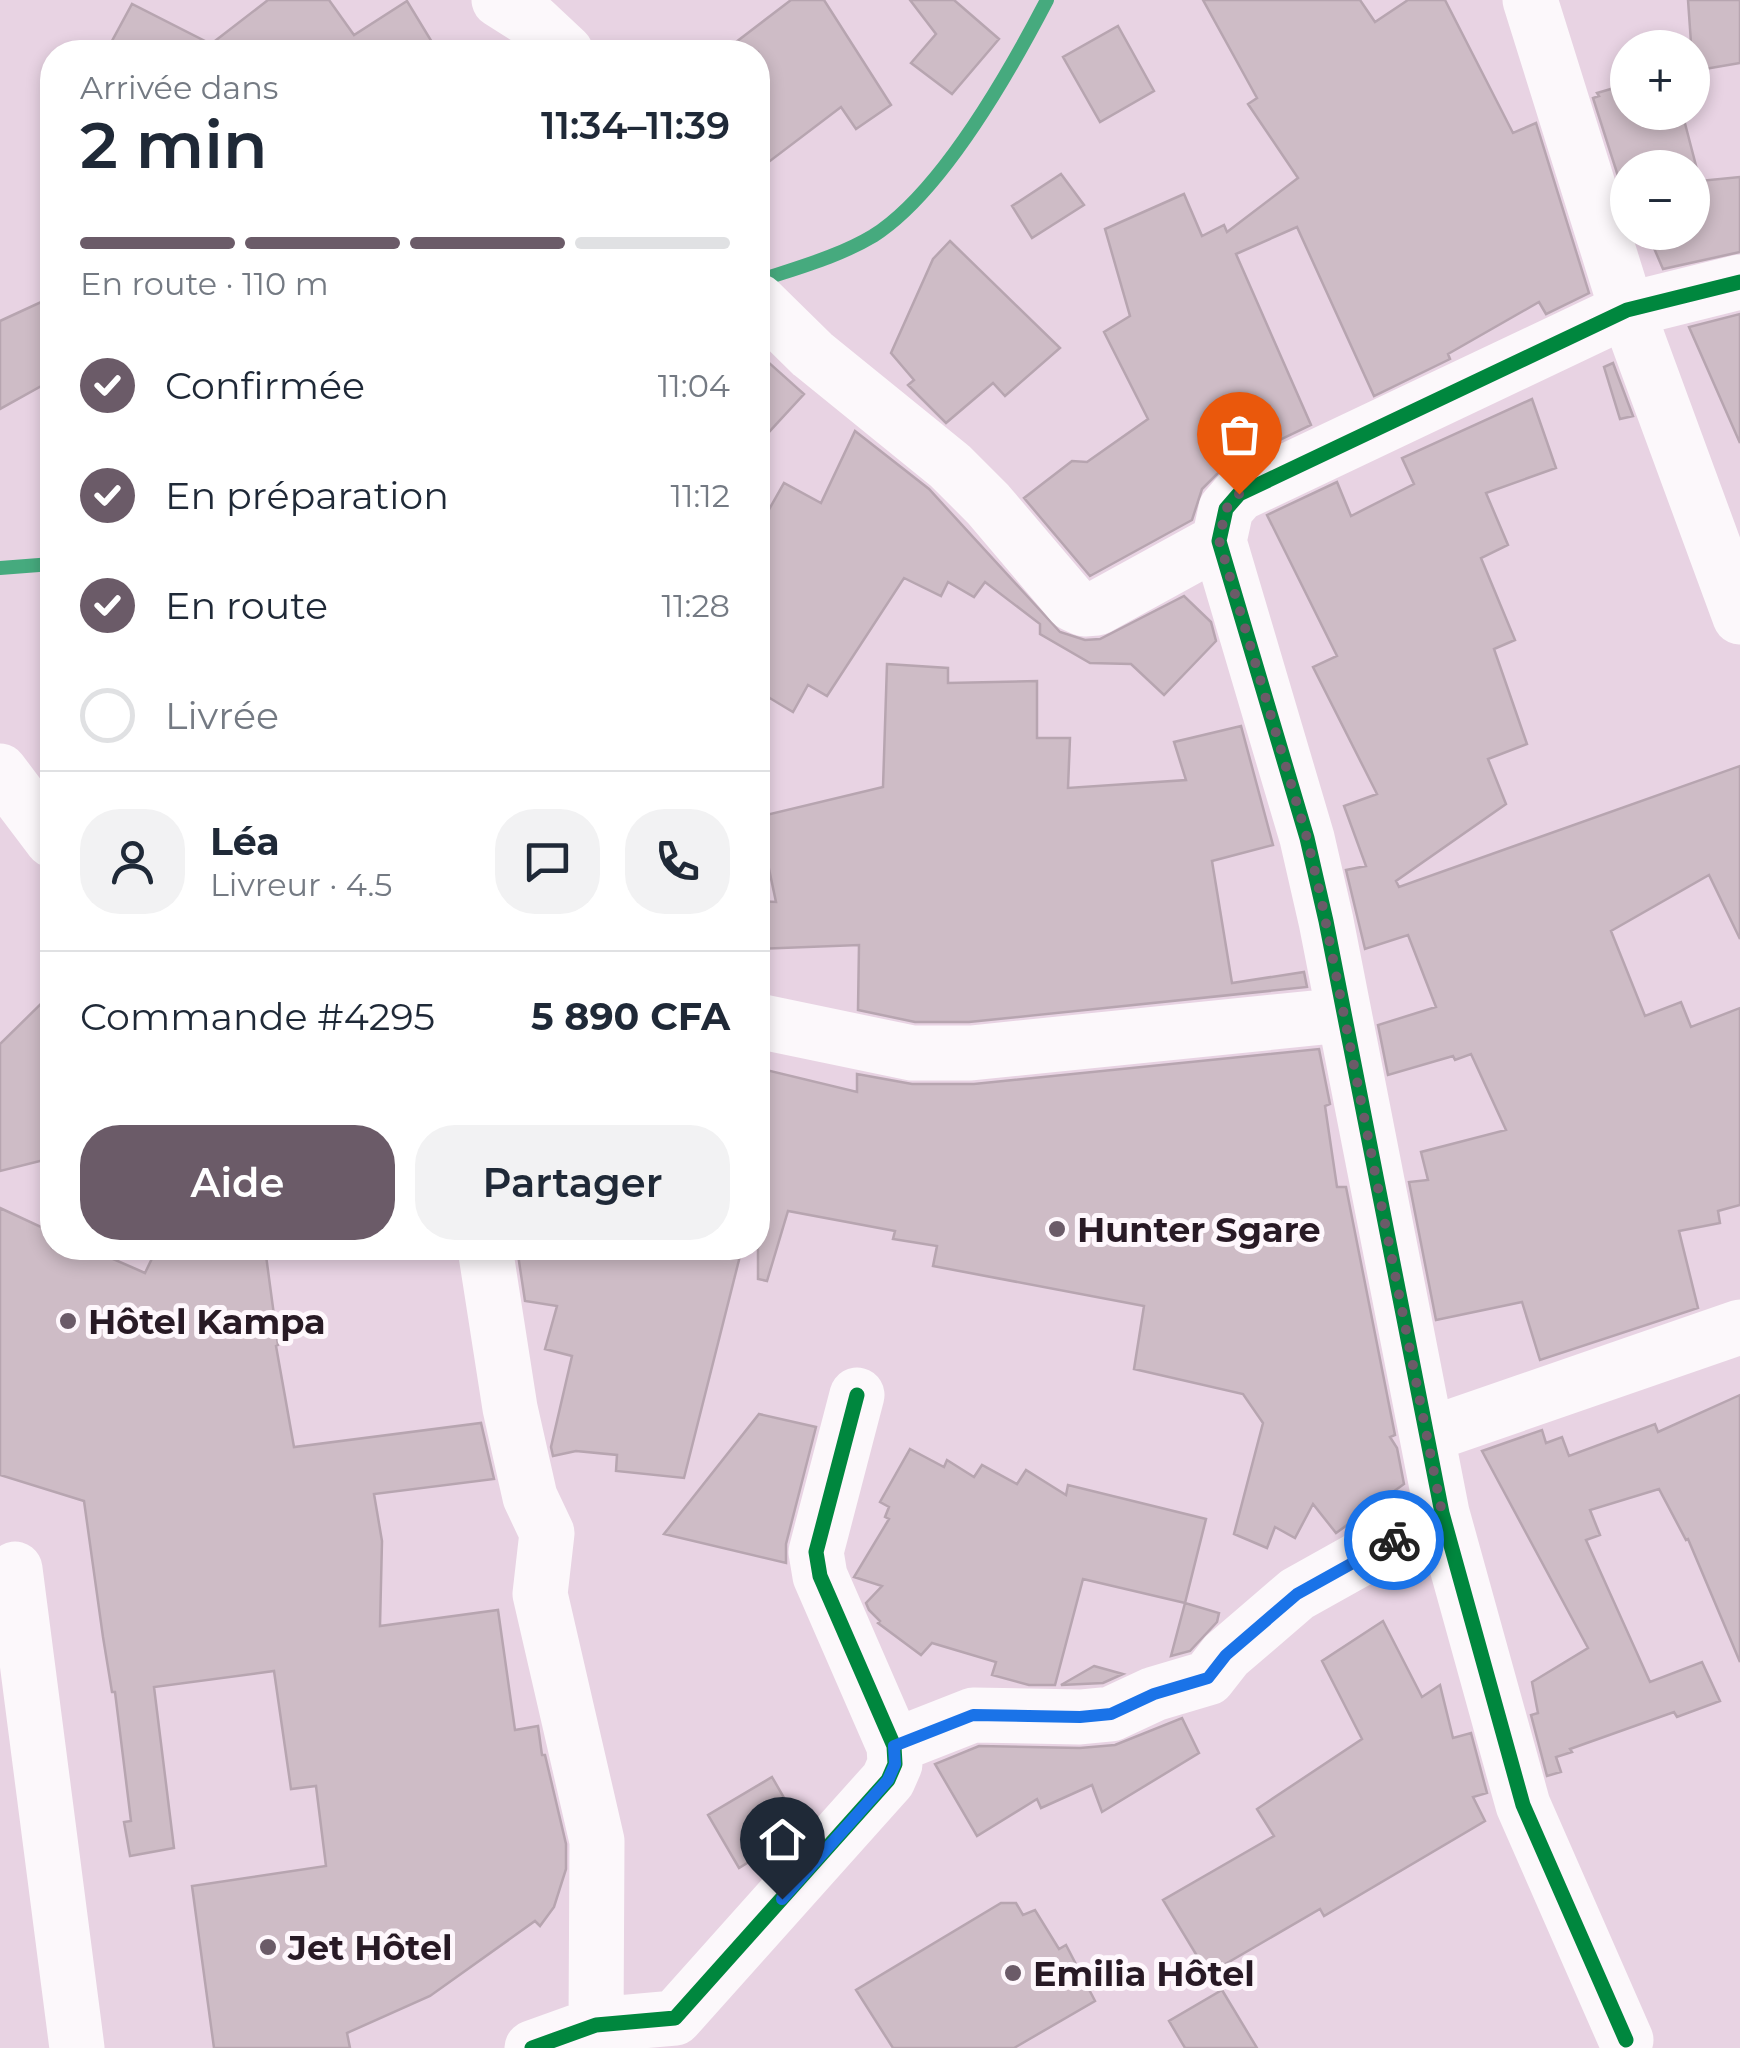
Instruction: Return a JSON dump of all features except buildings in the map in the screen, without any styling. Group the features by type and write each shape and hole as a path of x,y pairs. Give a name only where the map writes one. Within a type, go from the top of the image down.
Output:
{"street":[{"path":"499,0 534,22 553,40"},
{"path":"1530,0 1627,310 1740,617"},
{"path":"1626,2040 1524,1804 1442,1513 1307,838 1219,540 1226,509 1239,494 1627,310 1740,282"},
{"path":"770,314 812,354 950,466 988,504 1073,604 1084,609 1097,608 1219,540"},
{"path":"0,771 40,824"},
{"path":"770,1023 912,1053 972,1054 1343,1014"},
{"path":"487,1260 510,1408 530,1497 547,1533 540,1594 597,1841 596,2024"},
{"path":"1428,1435 1740,1327"},
{"path":"532,2048 596,2024 688,2033 888,1780 895,1764 894,1746 820,1576 816,1552 857,1395"},
{"path":"894,1746 973,1715 1111,1714 1154,1694 1208,1678 1226,1655 1297,1594 1442,1513"},
{"path":"16,1569 77,2048"}],"waterway":[{"path":"770,277 817,262 873,236 924,191 972,128 1047,0"},
{"path":"0,568 40,565"}],"cycle path":[{"path":"1626,2040 1523,1805 1442,1513 1307,838 1219,541 1226,509 1239,494 1627,310 1740,282"},
{"path":"532,2048 596,2025 675,2018 888,1780 895,1764 894,1746 820,1576 816,1552 857,1395"}],"way so far":[{"path":"1239,494 1226,509 1219,540 1320,893 1442,1513 1394,1540"}],"place":[{"name":"Hunter Sgare","path":"1057,1229"},
{"name":"Hôtel Kampa","path":"68,1321"},
{"name":"Jet Hôtel","path":"268,1947"},
{"name":"Emilia Hôtel","path":"1013,1973"}],"route":[{"path":"782,1899 888,1780 895,1764 894,1746 973,1715 1111,1714 1154,1694 1208,1678 1226,1655 1297,1594 1394,1540"}]}
